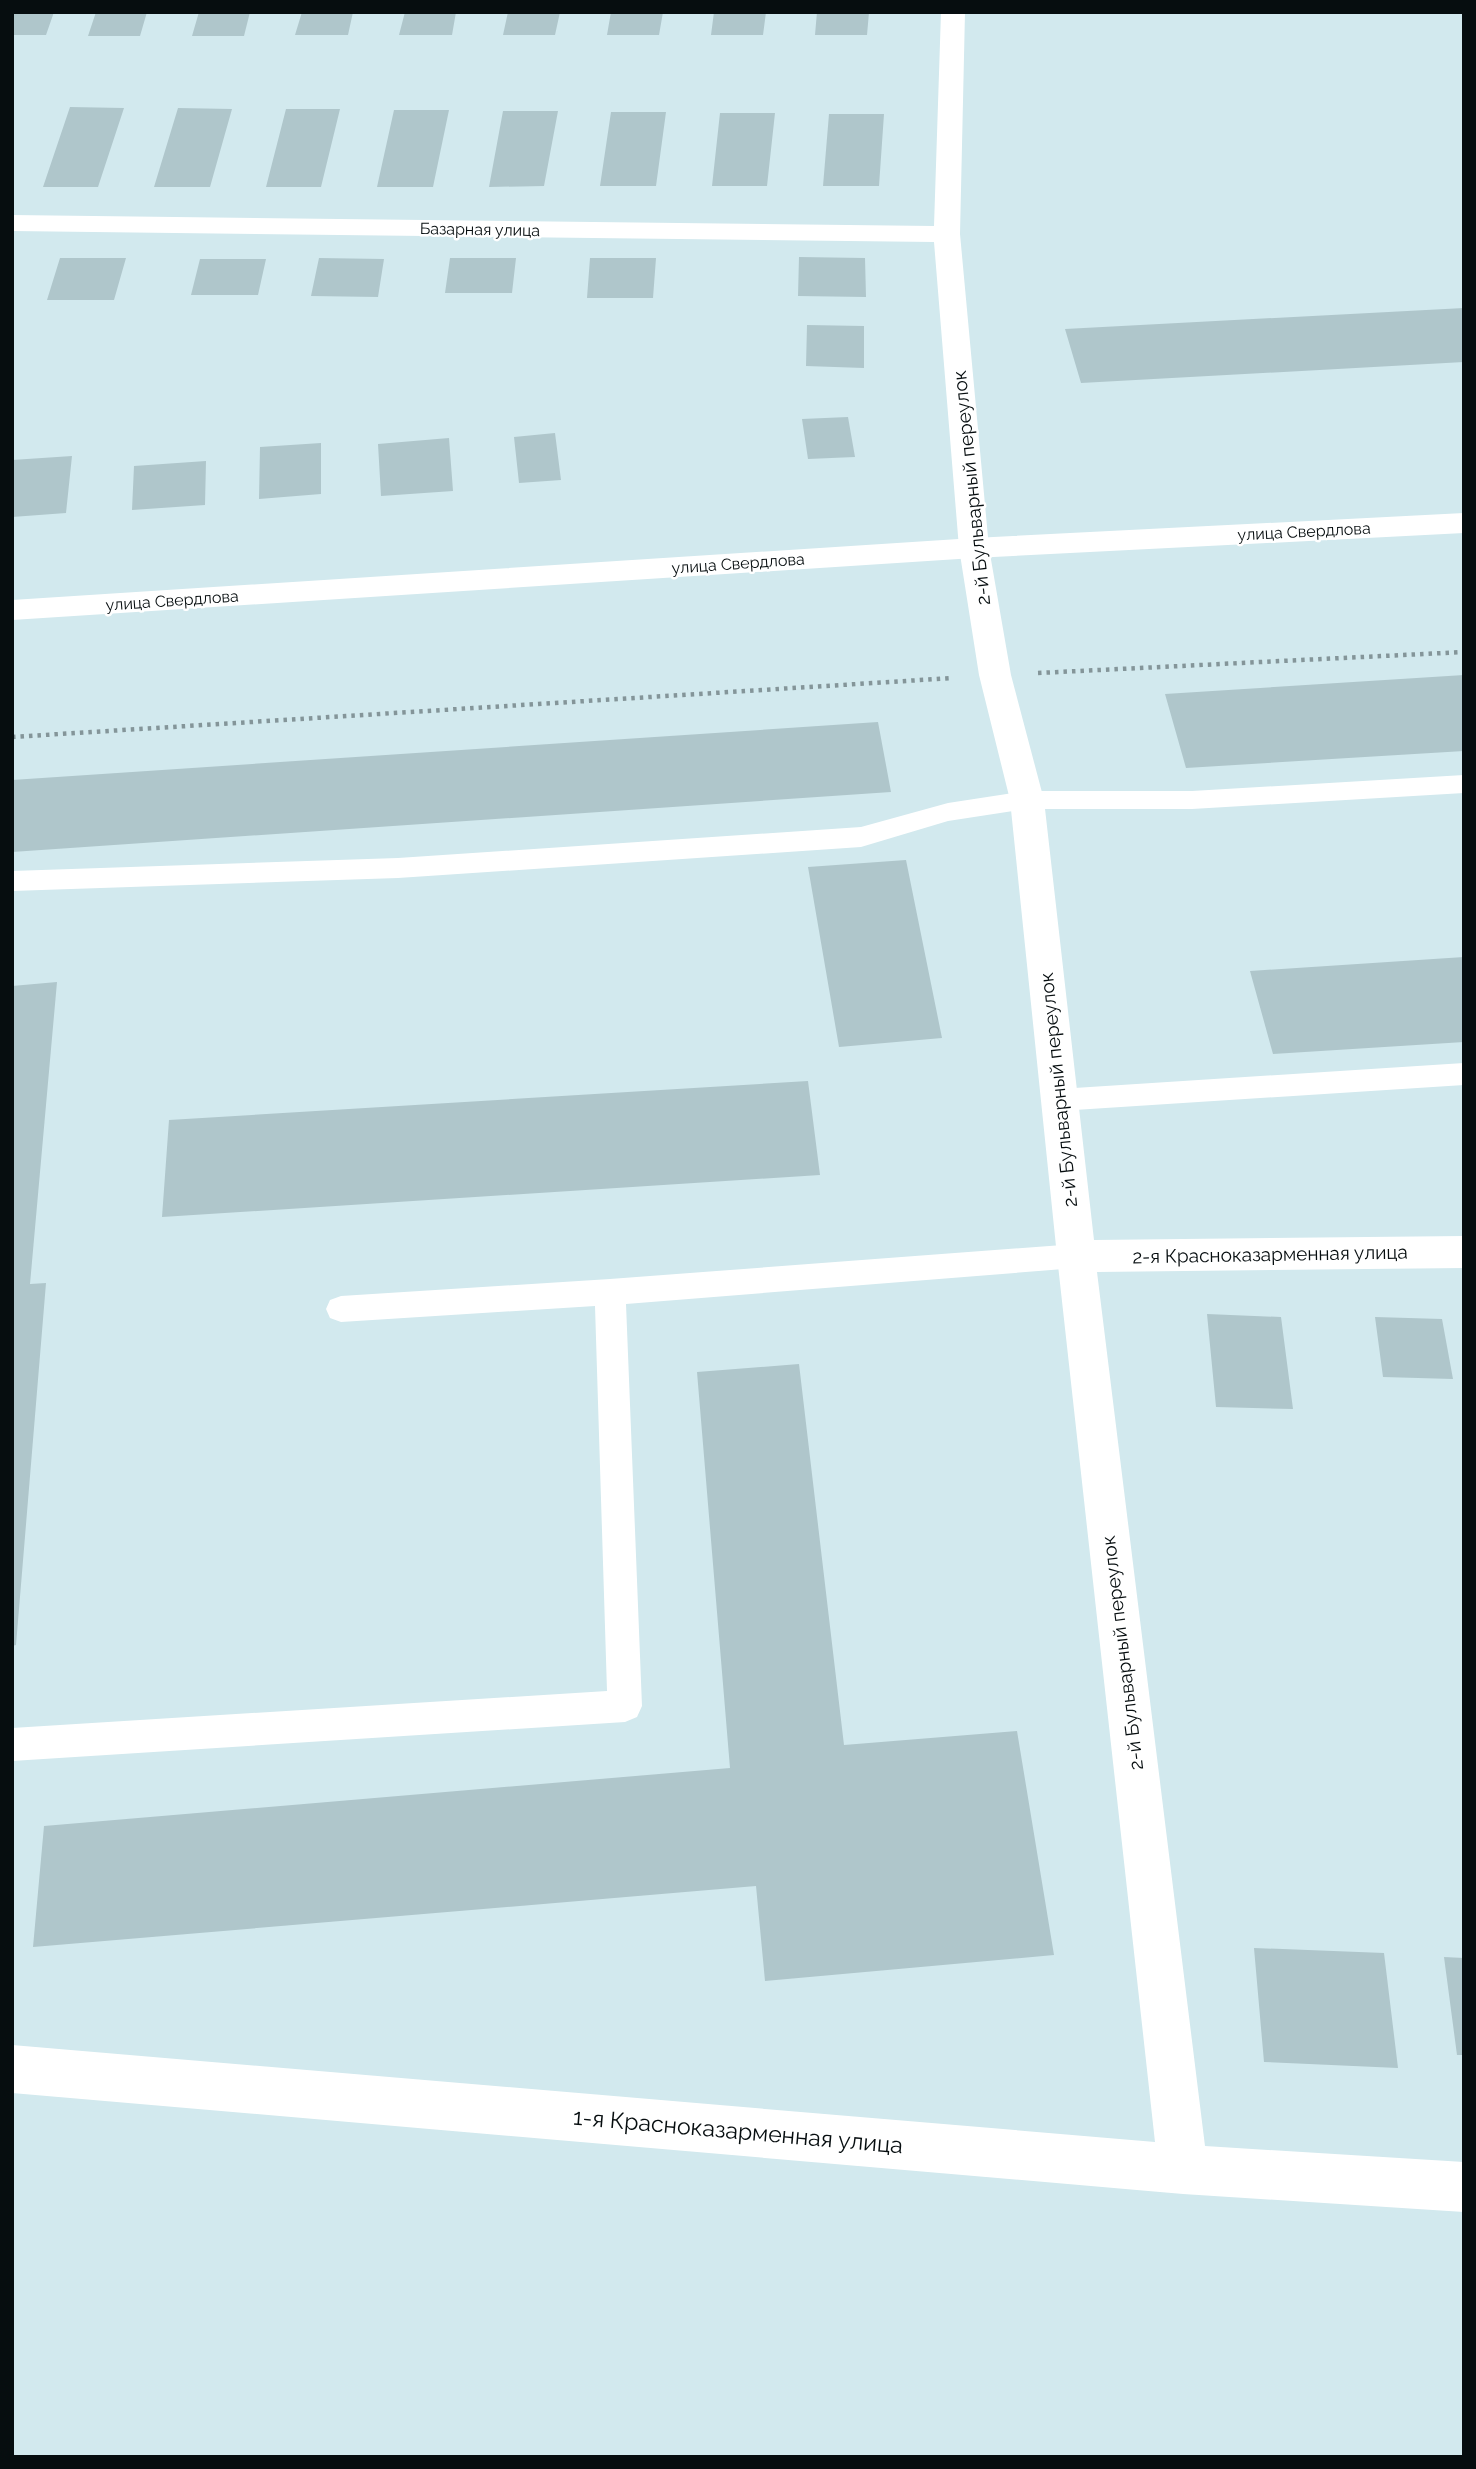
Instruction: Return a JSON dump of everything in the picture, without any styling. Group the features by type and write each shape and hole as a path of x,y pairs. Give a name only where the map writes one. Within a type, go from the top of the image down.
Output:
{"street":[{"name":"2-й Бульварный переулок","path":"953,12 947,234 974,548 995,675 1027,800 1076,1256 1183,2169"},
{"name":"Базарная улица","path":"12,223 947,234"},
{"name":"улица Свердлова","path":"12,610 974,548 1464,523"},
{"name":"2-я Красноказарменная улица","path":"1076,1256 1464,1252"},
{"name":"1-я Красноказарменная улица","path":"12,2069 1183,2169 1464,2188"}],"lane":[{"path":"12,881 398,868 861,837 948,812 1027,800 1192,800 1464,784"},
{"path":"1059,1100 1464,1074"},
{"path":"341,1309 610,1292 1076,1256"},
{"path":"12,1745 625,1706 610,1292"}],"path":[{"path":"12,737 995,675 1464,652"}],"building":[{"path":"12,12 54,12 46,35 12,35"},
{"path":"96,12 147,12 140,36 88,36"},
{"path":"199,12 250,12 244,36 192,36"},
{"path":"302,12 353,12 348,35 295,35"},
{"path":"405,12 456,12 452,35 399,35"},
{"path":"508,12 560,12 555,35 503,35"},
{"path":"611,12 663,12 659,35 607,35"},
{"path":"714,12 766,12 763,35 711,35"},
{"path":"817,12 869,12 867,35 815,35"},
{"path":"70,107 124,108 98,187 43,187"},
{"path":"178,108 232,109 210,187 154,187"},
{"path":"286,109 340,109 321,187 266,187"},
{"path":"394,110 449,110 433,187 377,187"},
{"path":"503,111 558,111 544,186 489,187"},
{"path":"611,112 666,112 656,186 600,186"},
{"path":"720,113 775,113 767,186 712,186"},
{"path":"829,114 884,114 879,186 823,186"},
{"path":"799,257 865,258 866,297 798,296"},
{"path":"60,258 126,258 114,300 47,300"},
{"path":"319,258 384,259 378,297 311,296"},
{"path":"450,258 516,258 512,293 445,293"},
{"path":"590,258 656,258 653,298 587,298"},
{"path":"200,259 266,259 258,295 191,295"},
{"path":"1464,308 1464,362 1081,383 1065,329"},
{"path":"807,325 864,326 864,368 806,366"},
{"path":"848,417 855,457 808,459 802,419"},
{"path":"555,433 561,480 519,483 514,437"},
{"path":"449,438 453,491 381,496 378,444"},
{"path":"321,443 321,494 259,499 260,447"},
{"path":"72,456 66,513 12,517 12,460"},
{"path":"206,461 205,505 132,510 134,466"},
{"path":"1464,675 1464,751 1186,768 1165,694"},
{"path":"878,722 891,792 12,852 12,780"},
{"path":"906,860 942,1038 839,1047 808,867"},
{"path":"1464,957 1464,1042 1273,1054 1250,971"},
{"path":"57,982 30,1284 46,1283 16,1645 12,1646 12,986"},
{"path":"808,1081 820,1175 162,1217 169,1120"},
{"path":"1207,1314 1281,1317 1293,1409 1216,1407"},
{"path":"1375,1317 1442,1319 1453,1379 1383,1377"},
{"path":"799,1364 844,1745 1017,1731 1054,1955 765,1981 756,1886 33,1947 44,1826 730,1768 697,1372"},
{"path":"1254,1948 1384,1953 1398,2068 1264,2062"},
{"path":"1444,1957 1464,1958 1464,2055 1457,2055"}]}
